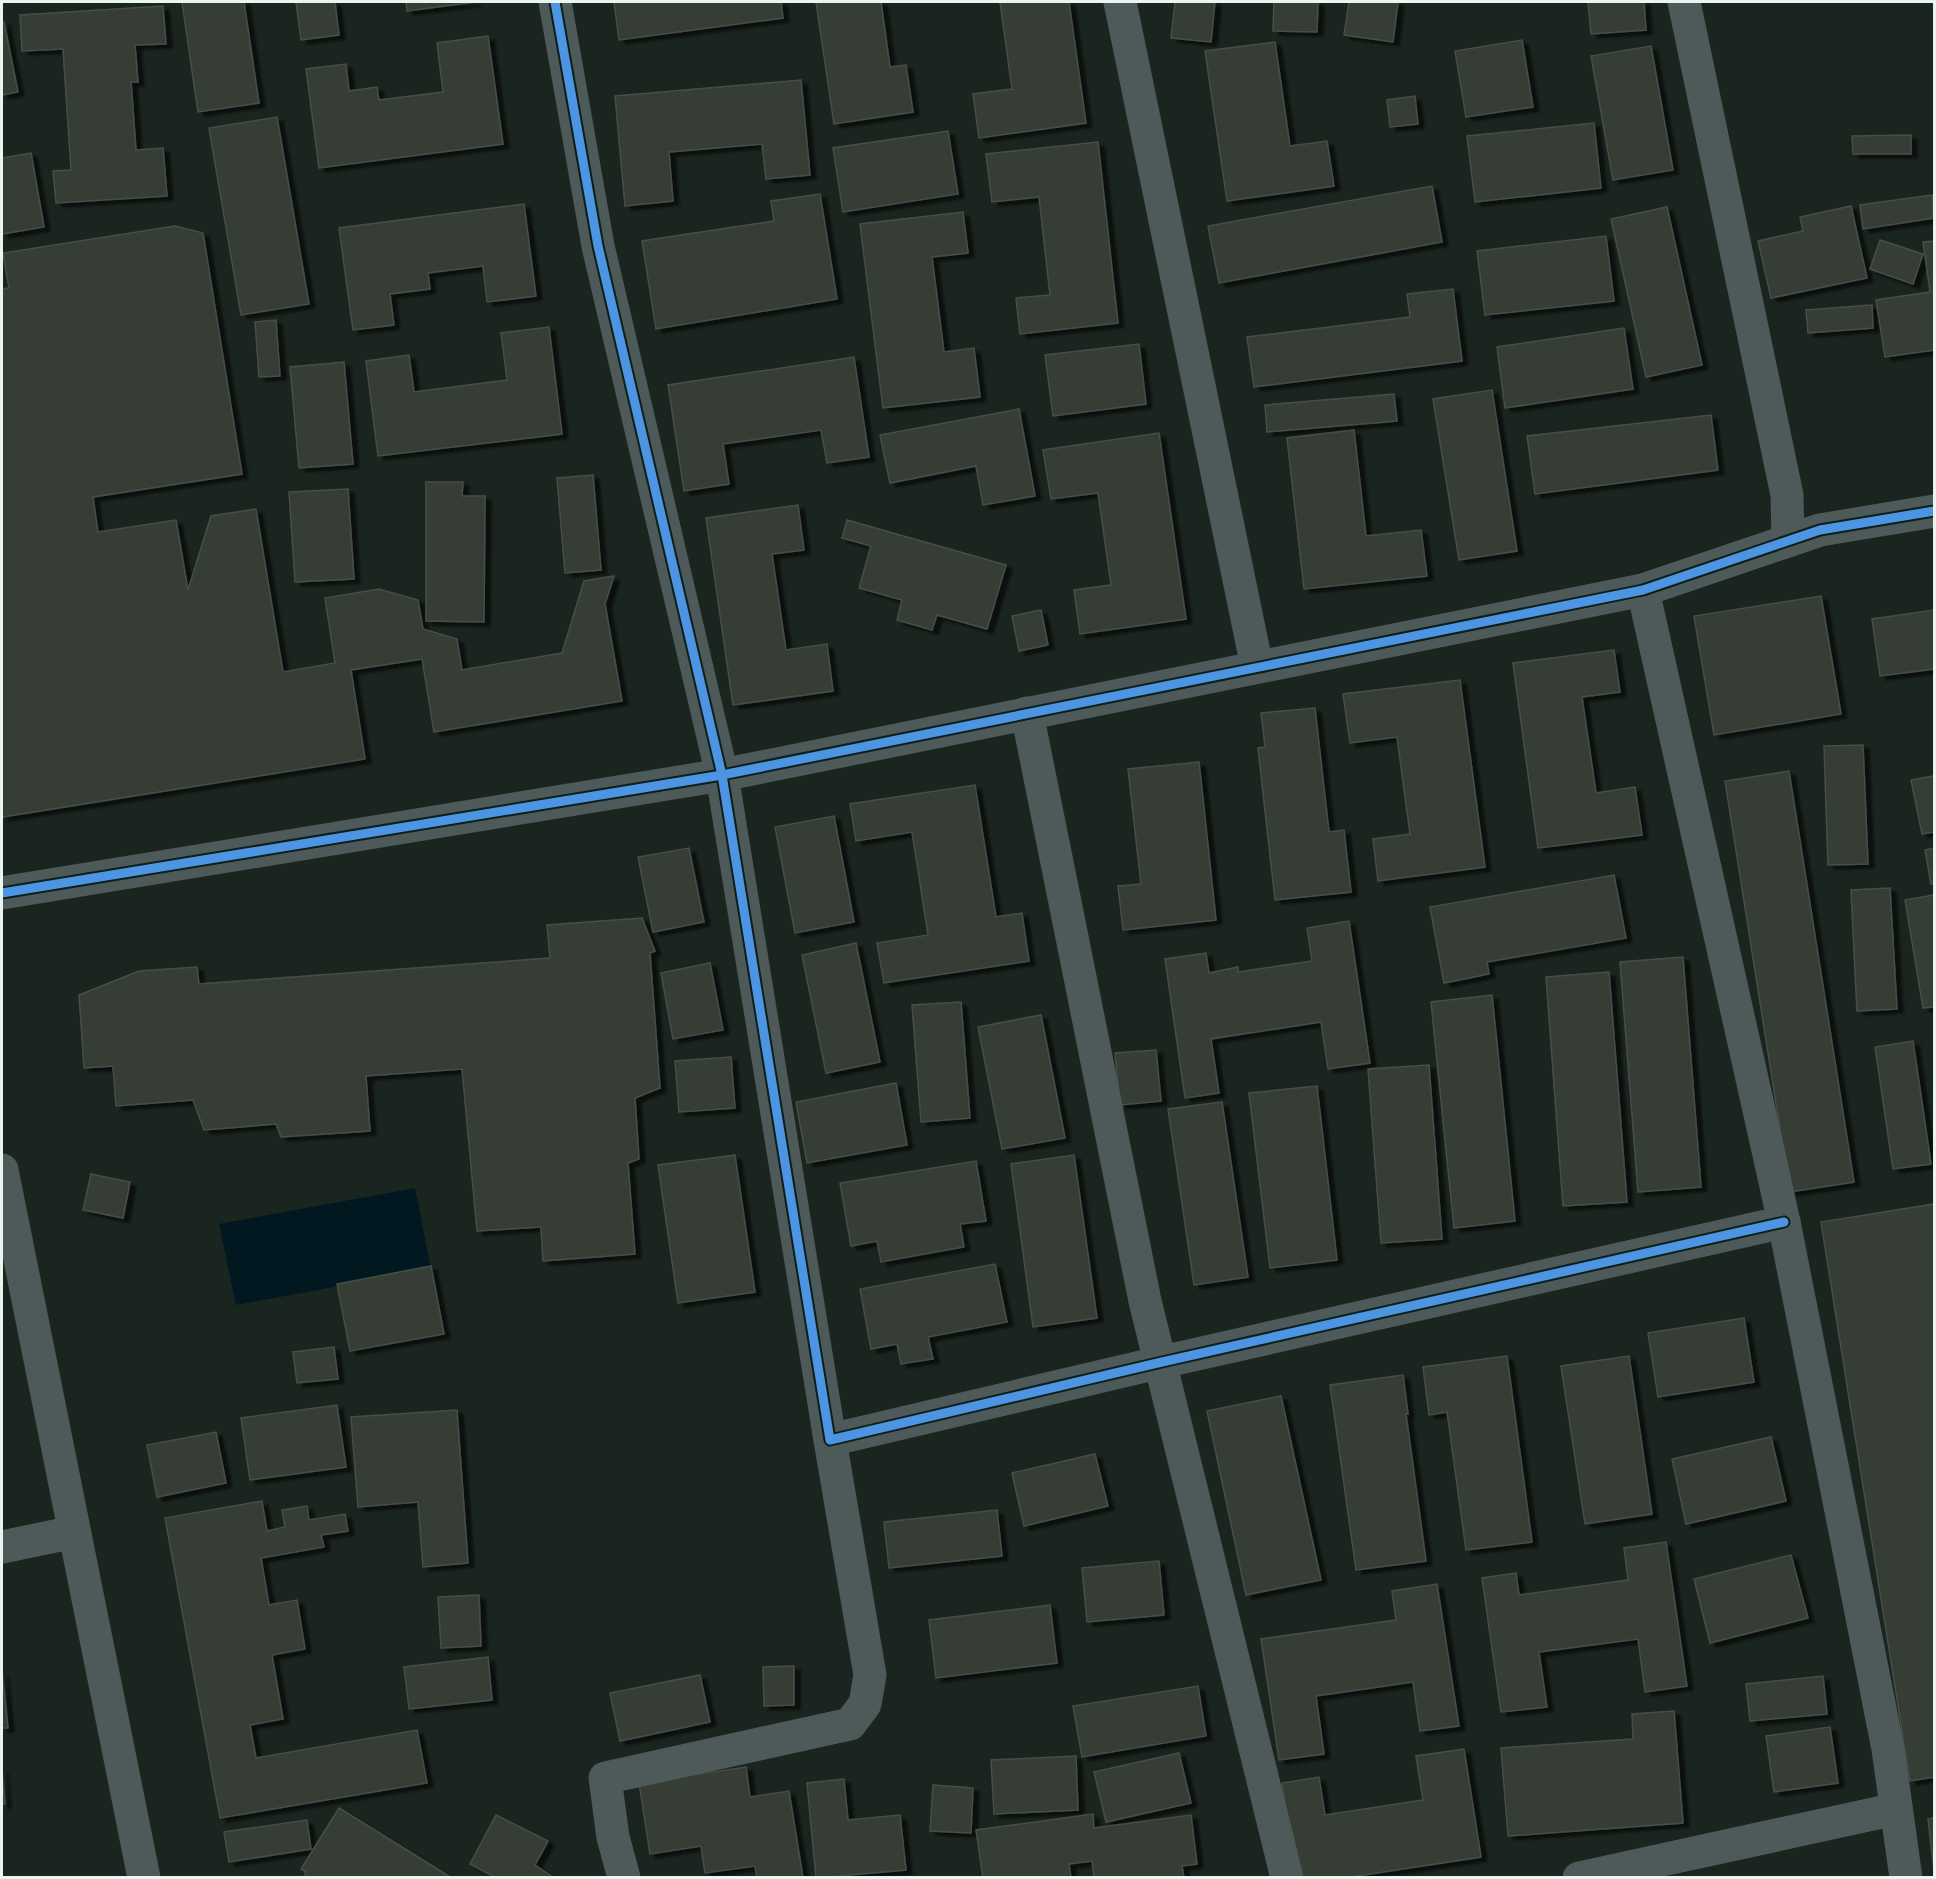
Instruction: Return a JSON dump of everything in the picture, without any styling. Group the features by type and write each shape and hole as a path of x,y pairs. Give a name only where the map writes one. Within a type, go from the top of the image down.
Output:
{"street":[{"path":"555,2 598,246 722,775 870,1675 865,1704 850,1724 605,1778 614,1837 624,1878"},
{"path":"1120,2 1257,667"},
{"path":"1684,2 1787,495 1788,541"},
{"path":"2,893 722,775 1643,590 1820,530 1935,511"},
{"path":"1643,590 1784,1222 1888,1749 1906,1878"},
{"path":"1027,713 1143,1290 1287,1878"},
{"path":"2,1170 144,1878"},
{"path":"830,1440 1162,1362 1784,1222"},
{"path":"2,1547 74,1532"},
{"path":"1579,1878 1896,1809"}],"water":[{"path":"415,1188 431,1269 236,1305 219,1224"}],"building":[{"path":"182,2 244,2 259,103 198,112"},
{"path":"296,2 335,2 339,35 301,40"},
{"path":"406,2 476,2 407,11"},
{"path":"614,2 781,2 783,18 619,40"},
{"path":"816,2 881,2 890,67 906,65 913,112 834,124"},
{"path":"1000,2 1069,2 1086,123 979,138 973,94 1012,89"},
{"path":"1175,2 1215,2 1211,42 1171,38"},
{"path":"1274,2 1318,2 1317,32 1273,31"},
{"path":"1349,2 1398,2 1393,42 1344,35"},
{"path":"1588,2 1644,2 1646,30 1591,34"},
{"path":"163,6 166,44 135,45 138,82 131,82 136,150 163,148 167,196 56,203 53,171 71,170 63,49 22,51 20,15"},
{"path":"2,22 4,22 18,92 2,95"},
{"path":"488,36 503,144 319,168 306,69 346,64 349,91 377,87 379,100 443,92 437,43"},
{"path":"1522,40 1533,107 1466,117 1455,51"},
{"path":"1275,42 1290,146 1327,141 1334,186 1227,201 1205,51"},
{"path":"1651,46 1673,170 1613,180 1591,56"},
{"path":"801,80 810,175 766,179 762,144 669,152 673,201 625,206 615,96"},
{"path":"1415,96 1418,124 1390,127 1387,100"},
{"path":"277,117 309,304 241,315 209,128"},
{"path":"1594,123 1601,188 1475,202 1467,136"},
{"path":"948,131 958,194 843,212 833,148"},
{"path":"1911,135 1911,154 1853,154 1852,136"},
{"path":"1098,142 1118,323 1020,334 1016,298 1050,295 1039,197 992,202 986,154"},
{"path":"31,153 44,227 2,234 2,158"},
{"path":"1432,186 1442,242 1219,283 1208,226"},
{"path":"820,194 837,299 656,329 642,241 774,221 771,201"},
{"path":"1932,195 1934,218 1863,229 1860,205"},
{"path":"524,204 536,296 487,302 483,266 428,273 430,289 390,294 394,325 353,330 339,228"},
{"path":"1851,206 1867,278 1771,298 1758,241 1803,231 1800,217"},
{"path":"1667,207 1702,365 1646,377 1611,219"},
{"path":"963,212 968,253 932,257 944,352 974,348 980,397 883,408 860,224"},
{"path":"175,226 203,233 242,474 93,497 98,532 176,520 188,590 211,516 256,509 283,672 335,663 325,598 379,589 418,600 423,629 457,639 462,670 562,653 584,581 614,576 605,604 622,701 434,732 422,659 351,670 365,759 2,817 2,289 9,288 3,253"},
{"path":"1606,236 1614,301 1485,315 1477,251"},
{"path":"1880,240 1923,254 1913,284 1870,269"},
{"path":"1934,241 1934,350 1885,357 1876,300 1930,292 1923,242"},
{"path":"1453,289 1462,361 1254,387 1247,337 1410,317 1407,294"},
{"path":"1872,305 1873,328 1808,333 1806,310"},
{"path":"276,320 280,376 259,377 255,322"},
{"path":"549,327 562,434 378,456 366,361 409,355 414,392 507,380 501,333"},
{"path":"1624,328 1633,389 1505,408 1497,347"},
{"path":"1139,344 1146,404 1053,416 1045,355"},
{"path":"854,357 869,457 827,463 821,430 723,444 729,484 684,491 668,385"},
{"path":"344,362 353,464 299,468 290,367"},
{"path":"1492,390 1517,551 1459,560 1433,399"},
{"path":"1394,394 1397,421 1267,432 1265,405"},
{"path":"1019,409 1035,496 983,505 976,466 890,483 880,435"},
{"path":"1711,415 1718,470 1535,494 1527,436"},
{"path":"1354,430 1366,536 1421,530 1427,576 1304,589 1287,438"},
{"path":"1159,433 1186,619 1080,634 1074,590 1111,585 1098,493 1051,499 1043,450"},
{"path":"593,475 601,570 565,573 557,478"},
{"path":"426,482 463,482 462,496 485,496 484,622 426,621"},
{"path":"348,489 354,579 295,582 289,492"},
{"path":"798,505 804,550 772,554 786,650 827,644 833,691 733,705 706,518"},
{"path":"847,520 1006,565 987,629 937,615 932,630 897,620 902,600 859,588 871,546 842,538"},
{"path":"1821,596 1841,714 1714,735 1694,616"},
{"path":"1041,610 1048,645 1019,651 1012,616"},
{"path":"1934,610 1934,669 1880,676 1872,619"},
{"path":"1614,650 1620,692 1582,697 1596,793 1635,787 1642,835 1538,848 1513,663"},
{"path":"1460,680 1485,867 1378,881 1373,839 1410,834 1397,737 1350,743 1343,694"},
{"path":"1315,708 1329,832 1344,830 1351,892 1275,900 1258,748 1265,747 1261,713"},
{"path":"1863,745 1868,864 1828,865 1824,746"},
{"path":"1199,762 1216,920 1123,930 1118,886 1141,884 1128,769"},
{"path":"1789,771 1854,1182 1790,1192 1725,781"},
{"path":"1934,776 1934,832 1922,834 1911,780"},
{"path":"975,785 996,917 1022,913 1029,961 884,983 877,943 928,935 912,832 856,841 850,804"},
{"path":"834,816 854,922 795,933 775,827"},
{"path":"689,848 704,922 653,932 638,857"},
{"path":"1934,848 1934,884 1931,884 1925,850"},
{"path":"1614,875 1626,938 1487,962 1489,974 1444,983 1430,907"},
{"path":"1890,888 1897,1009 1857,1011 1851,890"},
{"path":"1934,895 1934,1007 1923,1008 1905,900"},
{"path":"642,918 655,951 650,953 660,1088 635,1098 639,1159 628,1163 635,1254 543,1261 541,1227 477,1231 462,1069 366,1076 370,1131 281,1137 276,1124 204,1130 193,1100 116,1106 113,1066 84,1068 79,995 139,971 197,967 199,984 550,958 547,925"},
{"path":"1349,921 1370,1063 1328,1069 1321,1022 1211,1039 1219,1093 1185,1098 1165,959 1206,953 1209,973 1238,967 1238,972 1312,961 1307,928"},
{"path":"856,943 880,1062 826,1073 802,955"},
{"path":"1683,957 1701,1187 1638,1192 1620,962"},
{"path":"710,963 723,1030 673,1039 661,973"},
{"path":"1609,972 1627,1202 1563,1206 1546,977"},
{"path":"1492,995 1515,1221 1454,1228 1431,1002"},
{"path":"961,1002 970,1118 921,1122 912,1005"},
{"path":"1041,1015 1065,1138 1002,1149 978,1027"},
{"path":"1913,1041 1931,1164 1893,1169 1875,1047"},
{"path":"1156,1050 1161,1101 1120,1105 1115,1053"},
{"path":"731,1057 735,1108 679,1112 675,1061"},
{"path":"1429,1065 1442,1239 1381,1243 1368,1069"},
{"path":"896,1083 907,1145 807,1163 796,1102"},
{"path":"1317,1086 1337,1260 1270,1268 1249,1093"},
{"path":"1222,1102 1248,1277 1194,1285 1168,1109"},
{"path":"735,1155 755,1292 678,1303 658,1165"},
{"path":"1074,1155 1097,1318 1033,1327 1011,1164"},
{"path":"976,1161 986,1221 960,1224 964,1247 881,1262 877,1241 851,1246 840,1183"},
{"path":"91,1174 130,1182 123,1218 83,1210"},
{"path":"1934,1204 1934,1777 1910,1781 1821,1222"},
{"path":"995,1264 1007,1322 928,1337 933,1359 901,1364 897,1344 871,1349 860,1289"},
{"path":"431,1266 444,1334 350,1351 337,1284"},
{"path":"1744,1318 1754,1382 1658,1397 1648,1333"},
{"path":"334,1347 338,1379 297,1383 293,1352"},
{"path":"1507,1356 1532,1542 1466,1550 1447,1412 1429,1415 1423,1367"},
{"path":"1629,1356 1652,1514 1585,1524 1561,1366"},
{"path":"1403,1375 1408,1414 1406,1414 1426,1561 1356,1570 1330,1385"},
{"path":"1281,1396 1321,1580 1246,1595 1207,1411"},
{"path":"337,1405 346,1467 250,1480 241,1418"},
{"path":"457,1410 468,1563 423,1567 418,1502 358,1507 351,1417"},
{"path":"216,1432 226,1483 157,1497 147,1445"},
{"path":"1771,1437 1786,1501 1686,1524 1672,1459"},
{"path":"1095,1454 1108,1506 1024,1526 1012,1473"},
{"path":"262,1501 267,1531 285,1527 282,1510 307,1506 309,1520 345,1514 348,1531 321,1535 324,1547 261,1558 269,1605 297,1600 305,1649 272,1655 283,1719 250,1725 256,1758 417,1730 427,1783 220,1818 165,1518"},
{"path":"997,1510 1002,1556 889,1568 884,1522"},
{"path":"1666,1542 1687,1686 1645,1692 1638,1639 1539,1652 1547,1707 1501,1712 1482,1578 1516,1573 1519,1595 1628,1580 1624,1548"},
{"path":"1791,1555 1808,1618 1710,1643 1694,1579"},
{"path":"1159,1561 1164,1615 1087,1622 1082,1568"},
{"path":"1437,1584 1459,1726 1420,1731 1413,1682 1316,1696 1324,1754 1279,1760 1261,1639 1396,1620 1392,1591"},
{"path":"479,1595 481,1646 441,1648 438,1597"},
{"path":"1050,1605 1057,1663 936,1678 929,1620"},
{"path":"488,1657 492,1700 409,1709 404,1667"},
{"path":"794,1666 794,1705 764,1706 763,1667"},
{"path":"2,1671 8,1728 2,1728"},
{"path":"700,1675 710,1722 620,1741 610,1693"},
{"path":"1823,1676 1827,1714 1750,1721 1746,1684"},
{"path":"1198,1686 1206,1736 1082,1757 1073,1706"},
{"path":"1674,1711 1683,1823 1508,1836 1501,1748 1633,1739 1632,1714"},
{"path":"1830,1727 1838,1783 1774,1792 1766,1736"},
{"path":"1464,1749 1481,1857 1344,1878 1296,1878 1282,1783 1319,1777 1325,1815 1423,1800 1416,1756"},
{"path":"1179,1753 1191,1803 1106,1822 1094,1772"},
{"path":"1076,1756 1078,1810 994,1814 991,1760"},
{"path":"746,1767 750,1797 789,1791 803,1878 757,1878 755,1866 705,1873 701,1846 650,1854 639,1783"},
{"path":"2,1769 5,1804 2,1804"},
{"path":"844,1779 848,1820 900,1815 906,1870 816,1878 807,1783"},
{"path":"933,1785 973,1788 971,1833 930,1831"},
{"path":"339,1808 452,1878 303,1878 306,1872 301,1869"},
{"path":"1093,1814 1094,1828 1191,1815 1197,1864 1182,1866 1184,1878 1094,1878 1092,1861 1069,1864 1071,1878 983,1878 976,1830"},
{"path":"496,1815 548,1841 535,1865 554,1878 496,1878 470,1864"},
{"path":"1934,1818 1934,1870 1928,1819"},
{"path":"307,1820 311,1849 229,1862 224,1832"}],"cycle path":[{"path":"555,2 598,246 722,775 830,1440 1162,1362 1784,1222"},
{"path":"2,893 722,775 1643,590 1820,530 1934,511"}]}
